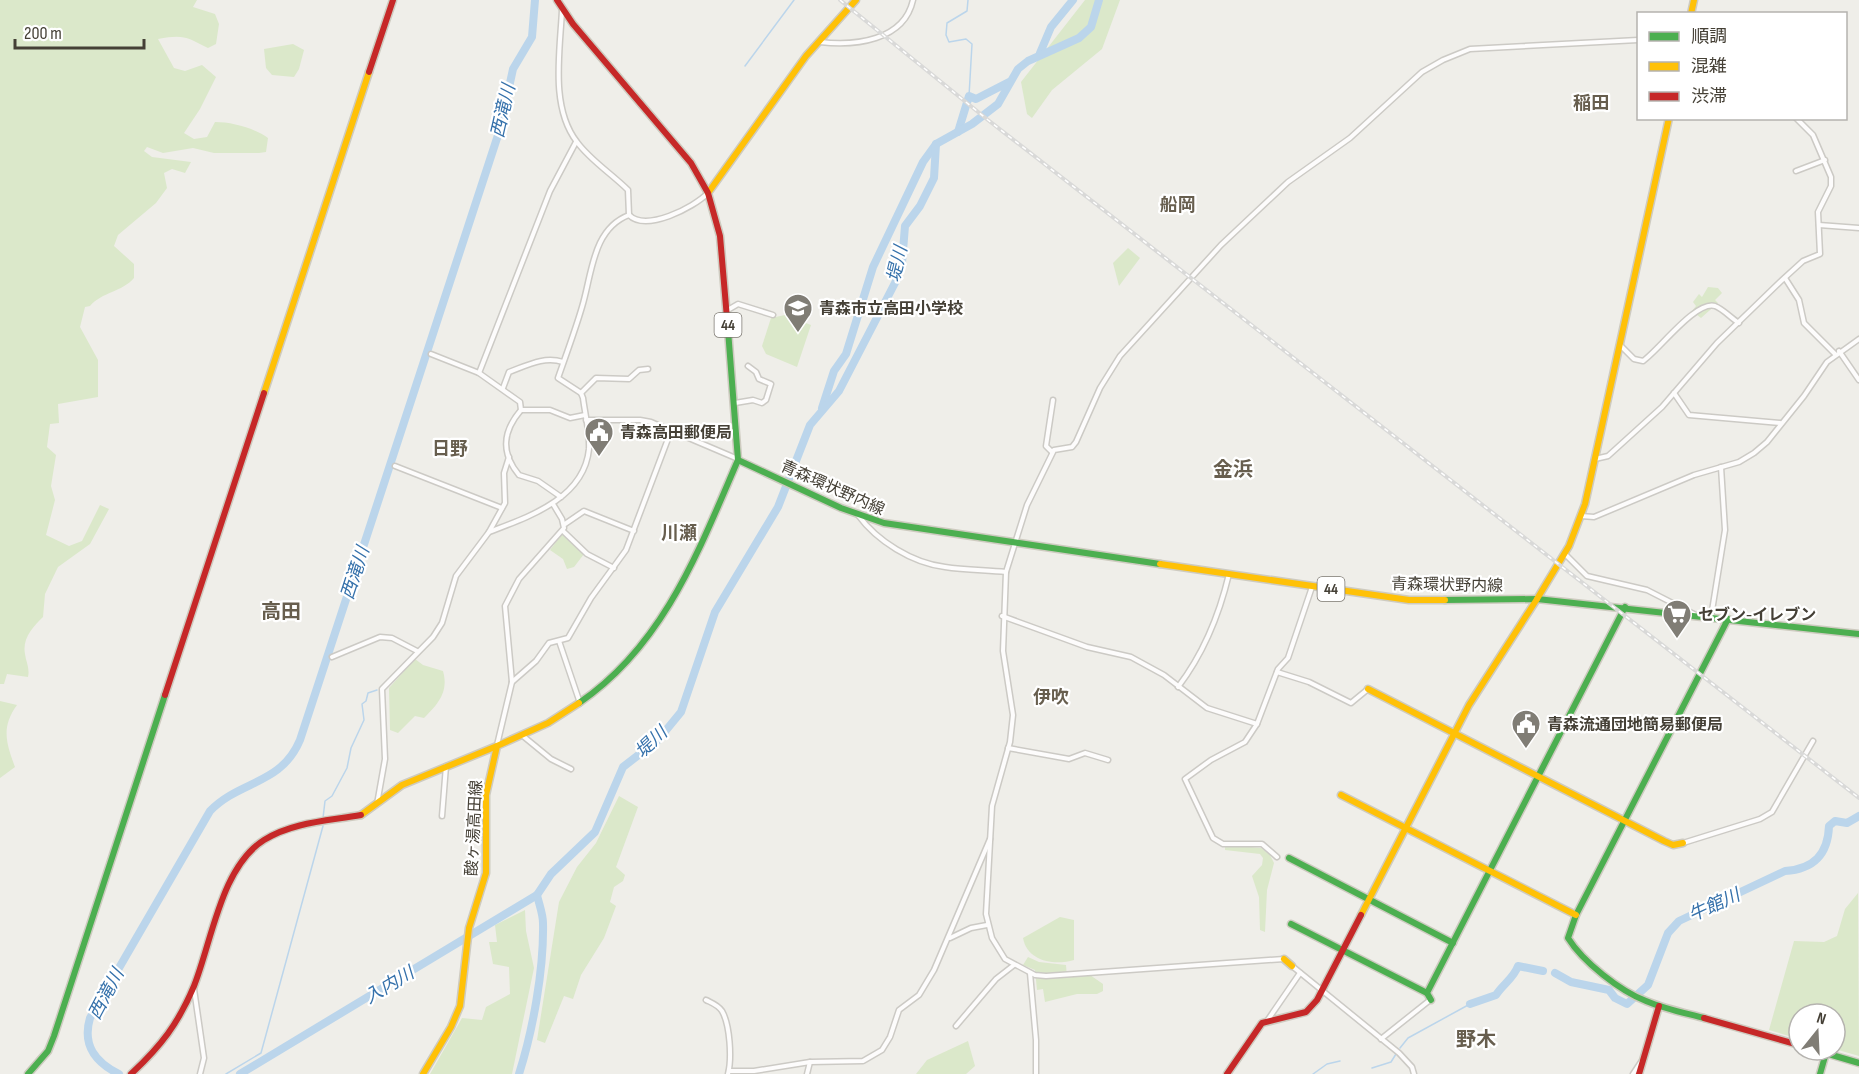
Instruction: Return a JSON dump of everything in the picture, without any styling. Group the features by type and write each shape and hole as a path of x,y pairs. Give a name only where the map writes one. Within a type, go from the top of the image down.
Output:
{"street":[{"path":"28,1074 48,1051 54,1036 393,0"},
{"name":"44","path":"557,0 562,10 692,164 708,193 720,236 738,460"},
{"path":"629,215 641,222 650,222 698,201 708,193 817,42 856,0"},
{"path":"817,42 861,41 893,31 908,15 913,0"},
{"path":"562,10 561,102 565,121 576,142 628,190 629,215"},
{"path":"1414,1074 1406,1059 1284,959 1054,976 1030,972 1014,965 997,949 987,925 992,806 1008,748 1014,708 1003,651 1002,616 1006,572 1027,505 1052,452 1075,444 1100,388 1120,356 1228,238 1288,182 1350,138 1429,68 1470,49 1637,40"},
{"path":"1267,1021 1306,1012 1322,991 1480,686 1565,554 1581,516 1595,459 1669,120"},
{"path":"1595,459 1608,456 1674,393 1717,342 1803,261 1820,254 1819,208 1829,192 1832,181 1813,135 1798,120"},
{"path":"479,373 550,191 576,142"},
{"path":"1796,171 1825,160"},
{"path":"489,532 553,504 576,480 586,460 589,449 581,393 558,378 583,306 598,246 612,225 629,215"},
{"path":"1818,225 1859,228"},
{"path":"1785,278 1799,300 1804,323 1837,353 1859,380"},
{"path":"726,311 738,303 773,315"},
{"path":"1620,345 1634,358 1643,361 1693,313 1710,306 1716,307 1738,323"},
{"path":"1581,516 1594,517 1694,475 1739,462 1759,449 1837,353 1859,339"},
{"path":"431,354 479,373 520,402 520,410 510,423 506,435 509,457 519,475 538,481 561,497"},
{"path":"503,388 509,372 531,362 552,358 563,362"},
{"path":"735,403 753,400 762,403 766,400 771,384 759,379 756,372 748,366"},
{"path":"581,393 596,378 629,379 639,370 648,369"},
{"path":"1674,393 1689,415 1772,421 1780,424"},
{"path":"1052,452 1046,446 1053,400"},
{"path":"131,1074 168,1036 194,985 229,882 250,851 264,840 286,829 357,817 377,805 402,784 553,721 580,703 633,657 665,616 687,578 738,460 671,430 640,420 570,418 550,410 530,412 520,410"},
{"path":"512,682 536,661 549,643 568,638 591,598 614,568 634,531 671,430"},
{"path":"377,805 385,759 382,689 433,637 442,622 459,569 489,532 505,503 504,473 509,457"},
{"name":"青森環状野内線","path":"738,460 886,525 1409,600 1538,598 1859,634"},
{"path":"395,466 502,508"},
{"path":"1711,617 1725,530 1721,467"},
{"path":"553,504 565,525"},
{"path":"497,746 512,682 505,613 508,596 519,579 563,531 565,525 584,511 634,531"},
{"path":"857,514 874,532 896,549 911,556 944,567 1006,572"},
{"path":"563,531 587,554 614,568"},
{"path":"1565,554 1587,576 1647,590 1696,615"},
{"path":"1178,687 1195,664 1213,628 1229,574"},
{"path":"1277,857 1262,844 1223,844 1213,838 1185,778 1210,760 1245,742 1257,724 1277,672 1288,658 1312,586"},
{"path":"1427,993 1625,607"},
{"path":"1002,616 1088,647 1131,657 1164,675 1207,708 1257,724"},
{"path":"1728,619 1568,931 1569,942 1605,976 1645,1001 1787,1042"},
{"path":"332,657 380,637 392,638 417,651"},
{"path":"559,641 580,703"},
{"path":"1277,672 1309,682 1351,703 1368,689 1665,842 1683,843 1760,819 1772,812 1813,741"},
{"path":"522,735 551,759 571,769"},
{"name":"酸ヶ湯高田線","path":"423,1074 451,1027 460,1006 469,928 486,873 486,795 497,746"},
{"path":"1008,748 1069,759 1085,753 1108,760"},
{"path":"442,816 446,765"},
{"path":"1341,795 1576,915"},
{"path":"706,1000 716,1005 724,1016 729,1072 754,1071 810,1062 863,1060 882,1050 890,1037 899,1010 919,995 949,938 990,839"},
{"path":"1289,858 1453,943"},
{"path":"1291,924 1427,993 1431,1000 1381,1039"},
{"path":"949,938 972,928 987,925"},
{"path":"956,1026 996,979 1014,965"},
{"path":"1030,972 1036,1040 1036,1074"},
{"path":"1227,1074 1258,1028 1267,1021 1300,973"},
{"path":"194,985 204,1058 200,1074"},
{"path":"1639,1074 1659,1006"},
{"path":"1633,1074 1643,1059"},
{"path":"807,1074 810,1062"}],"green space":[{"path":"0,0 197,0 193,7 215,14 219,24 216,44 208,48 184,38 158,39 174,68 185,71 202,65 216,77 200,109 184,133 194,139 207,137 215,122 222,122 236,124 268,138 266,152 259,153 214,153 193,148 163,153 147,147 144,151 152,157 191,162 185,173 172,169 164,173 167,188 156,203 118,235 114,246 134,264 134,278 85,307 80,327 98,360 98,397 58,404 59,423 50,424 47,447 56,455 51,486 55,500 46,535 69,546 82,541 100,505 109,509 90,544 58,567 45,594 43,617 32,629 25,643 28,677 7,674 4,684 0,684"},
{"path":"1085,0 1120,0 1102,49 1052,90 1032,118 1027,114 1021,82"},
{"path":"293,44 304,50 299,69 294,77 272,75 266,68 264,49"},
{"path":"1128,248 1140,258 1119,286 1113,263"},
{"path":"1708,287 1718,288 1722,293 1715,300 1718,303 1701,318 1692,311 1696,306 1693,302 1699,294 1702,297"},
{"path":"785,315 811,325 797,367 766,354 762,346 771,318"},
{"path":"563,533 584,554 574,567 567,569 563,559 550,550"},
{"path":"415,659 423,665 443,671 445,685 438,703 424,718 415,716 398,733 390,730 389,688"},
{"path":"0,701 17,705 7,728 7,743 15,767 0,778"},
{"path":"619,796 638,807 616,867 625,875 623,881 614,887 610,902 616,906 604,938 581,975 573,999 564,996 545,1043 537,1040 559,902 577,867 596,843"},
{"path":"1231,845 1261,848 1270,855 1274,863 1267,890 1265,932 1260,930 1259,897 1252,876 1262,865 1263,858 1260,854 1225,850 1225,847"},
{"path":"1858,893 1859,1056 1847,1052 1847,1002 1787,1002 1787,1035 1769,1030 1794,941 1824,942 1837,936 1845,909"},
{"path":"525,910 526,931 534,968 512,1074 430,1074 462,1018 482,1020 486,1007 510,994 509,967 493,964 489,942 497,942 495,925"},
{"path":"1060,917 1074,920 1074,960 1050,962 1036,957 1030,952 1023,938"},
{"path":"1028,957 1039,962 1066,965 1067,977 1090,975 1103,984 1103,991 1097,994 1077,994 1045,1002 1043,989 1037,990 1035,970 1023,965"},
{"path":"968,1041 975,1066 966,1074 916,1074 927,1060"}],"waterway":[{"name":"西滝川","path":"119,1074 103,1064 92,1052 88,1036 90,1018 210,811 234,793 282,766 292,755 300,740 500,129 513,69 532,37 535,0"},
{"path":"745,66 794,0"},
{"path":"968,0 967,11 947,23 946,35 949,42 966,39 972,44 969,96"},
{"name":"堤川","path":"1040,53 1051,27 1073,0"},
{"name":"堤川","path":"822,408 834,371 846,354 873,267 923,162 936,144 972,124 998,104 1018,69 1028,61 1079,38 1091,27 1099,0"},
{"path":"958,132 969,96 976,99 1009,82"},
{"name":"堤川","path":"519,1074 533,1019 542,960 543,920 537,895 551,874 595,832 623,767 658,740 681,712 715,612 778,507 810,425 839,391 897,279 902,263 905,226 920,206 934,178 936,144"},
{"path":"323,818 325,801 332,796 347,768 351,748 364,720 362,704 366,701 368,693 377,690"},
{"name":"牛館川","path":"1555,973 1571,982 1609,990 1615,998 1627,1004 1648,985 1668,933 1679,921 1785,871 1795,870 1811,863 1818,858 1826,845 1829,826 1835,821 1847,823 1859,816"},
{"path":"226,1074 261,1053 323,826"},
{"name":"入内川","path":"240,1074 537,895"},
{"name":"牛館川","path":"1470,1004 1496,995 1518,966 1543,971"},
{"path":"1400,1048 1408,1038 1470,1004"},
{"path":"1372,1068 1391,1062 1396,1054"},
{"path":"1313,1074 1327,1064 1340,1061"}],"railway":[{"path":"840,0 988,120 1859,798"}],"traffic: fast":[{"path":"728,330 738,460 841,508 884,523 1160,564"},
{"path":"579,703 609,680 634,653 676,594 709,528 738,460"},
{"path":"1445,600 1537,599 1859,634"},
{"path":"1431,1000 1427,993 1625,607"},
{"path":"1704,1018 1653,1004 1625,990 1592,966 1568,938 1576,915 1728,619"},
{"path":"28,1074 48,1051 54,1036 165,695"},
{"path":"1289,858 1453,943"},
{"path":"1291,924 1427,993"},
{"path":"1847,1059 1859,1063"},
{"path":"1820,1074 1823,1062"}],"traffic: slow":[{"path":"708,193 806,56 856,0"},
{"path":"1691,12 1694,0"},
{"path":"264,393 369,72"},
{"path":"1537,599 1569,546 1585,504 1669,120"},
{"path":"1160,564 1409,600 1445,600"},
{"path":"1361,915 1469,705 1537,599"},
{"path":"1368,689 1664,841 1673,845 1683,843"},
{"path":"423,1074 451,1027 460,1006 469,928 486,873 486,795 497,746 548,723 579,703"},
{"path":"361,815 402,785 497,746"},
{"path":"1341,795 1576,915"},
{"path":"1284,959 1292,966"}],"traffic: jam":[{"path":"369,72 393,0"},
{"path":"557,0 573,24 691,163 708,193 720,236 728,330"},
{"path":"165,695 264,393"},
{"path":"131,1074 160,1044 182,1012 194,986 228,886 237,868 249,852 264,840 287,829 361,815"},
{"path":"1227,1074 1262,1023 1306,1012 1317,1000 1361,915"},
{"path":"1639,1074 1659,1006"},
{"path":"1704,1018 1787,1042"}],"place":[{"name":"青森市立高田小学校","path":"798,334"},
{"name":"青森高田郵便局","path":"599,458"},
{"name":"セブン-イレブン","path":"1677,640"},
{"name":"青森流通団地簡易郵便局","path":"1526,750"}],"district":[{"name":"稲田","path":"1591,103"},
{"name":"船岡","path":"1178,205"},
{"name":"日野","path":"450,449"},
{"name":"金浜","path":"1233,469"},
{"name":"川瀬","path":"679,533"},
{"name":"高田","path":"281,611"},
{"name":"伊吹","path":"1051,697"},
{"name":"野木","path":"1476,1039"}]}
